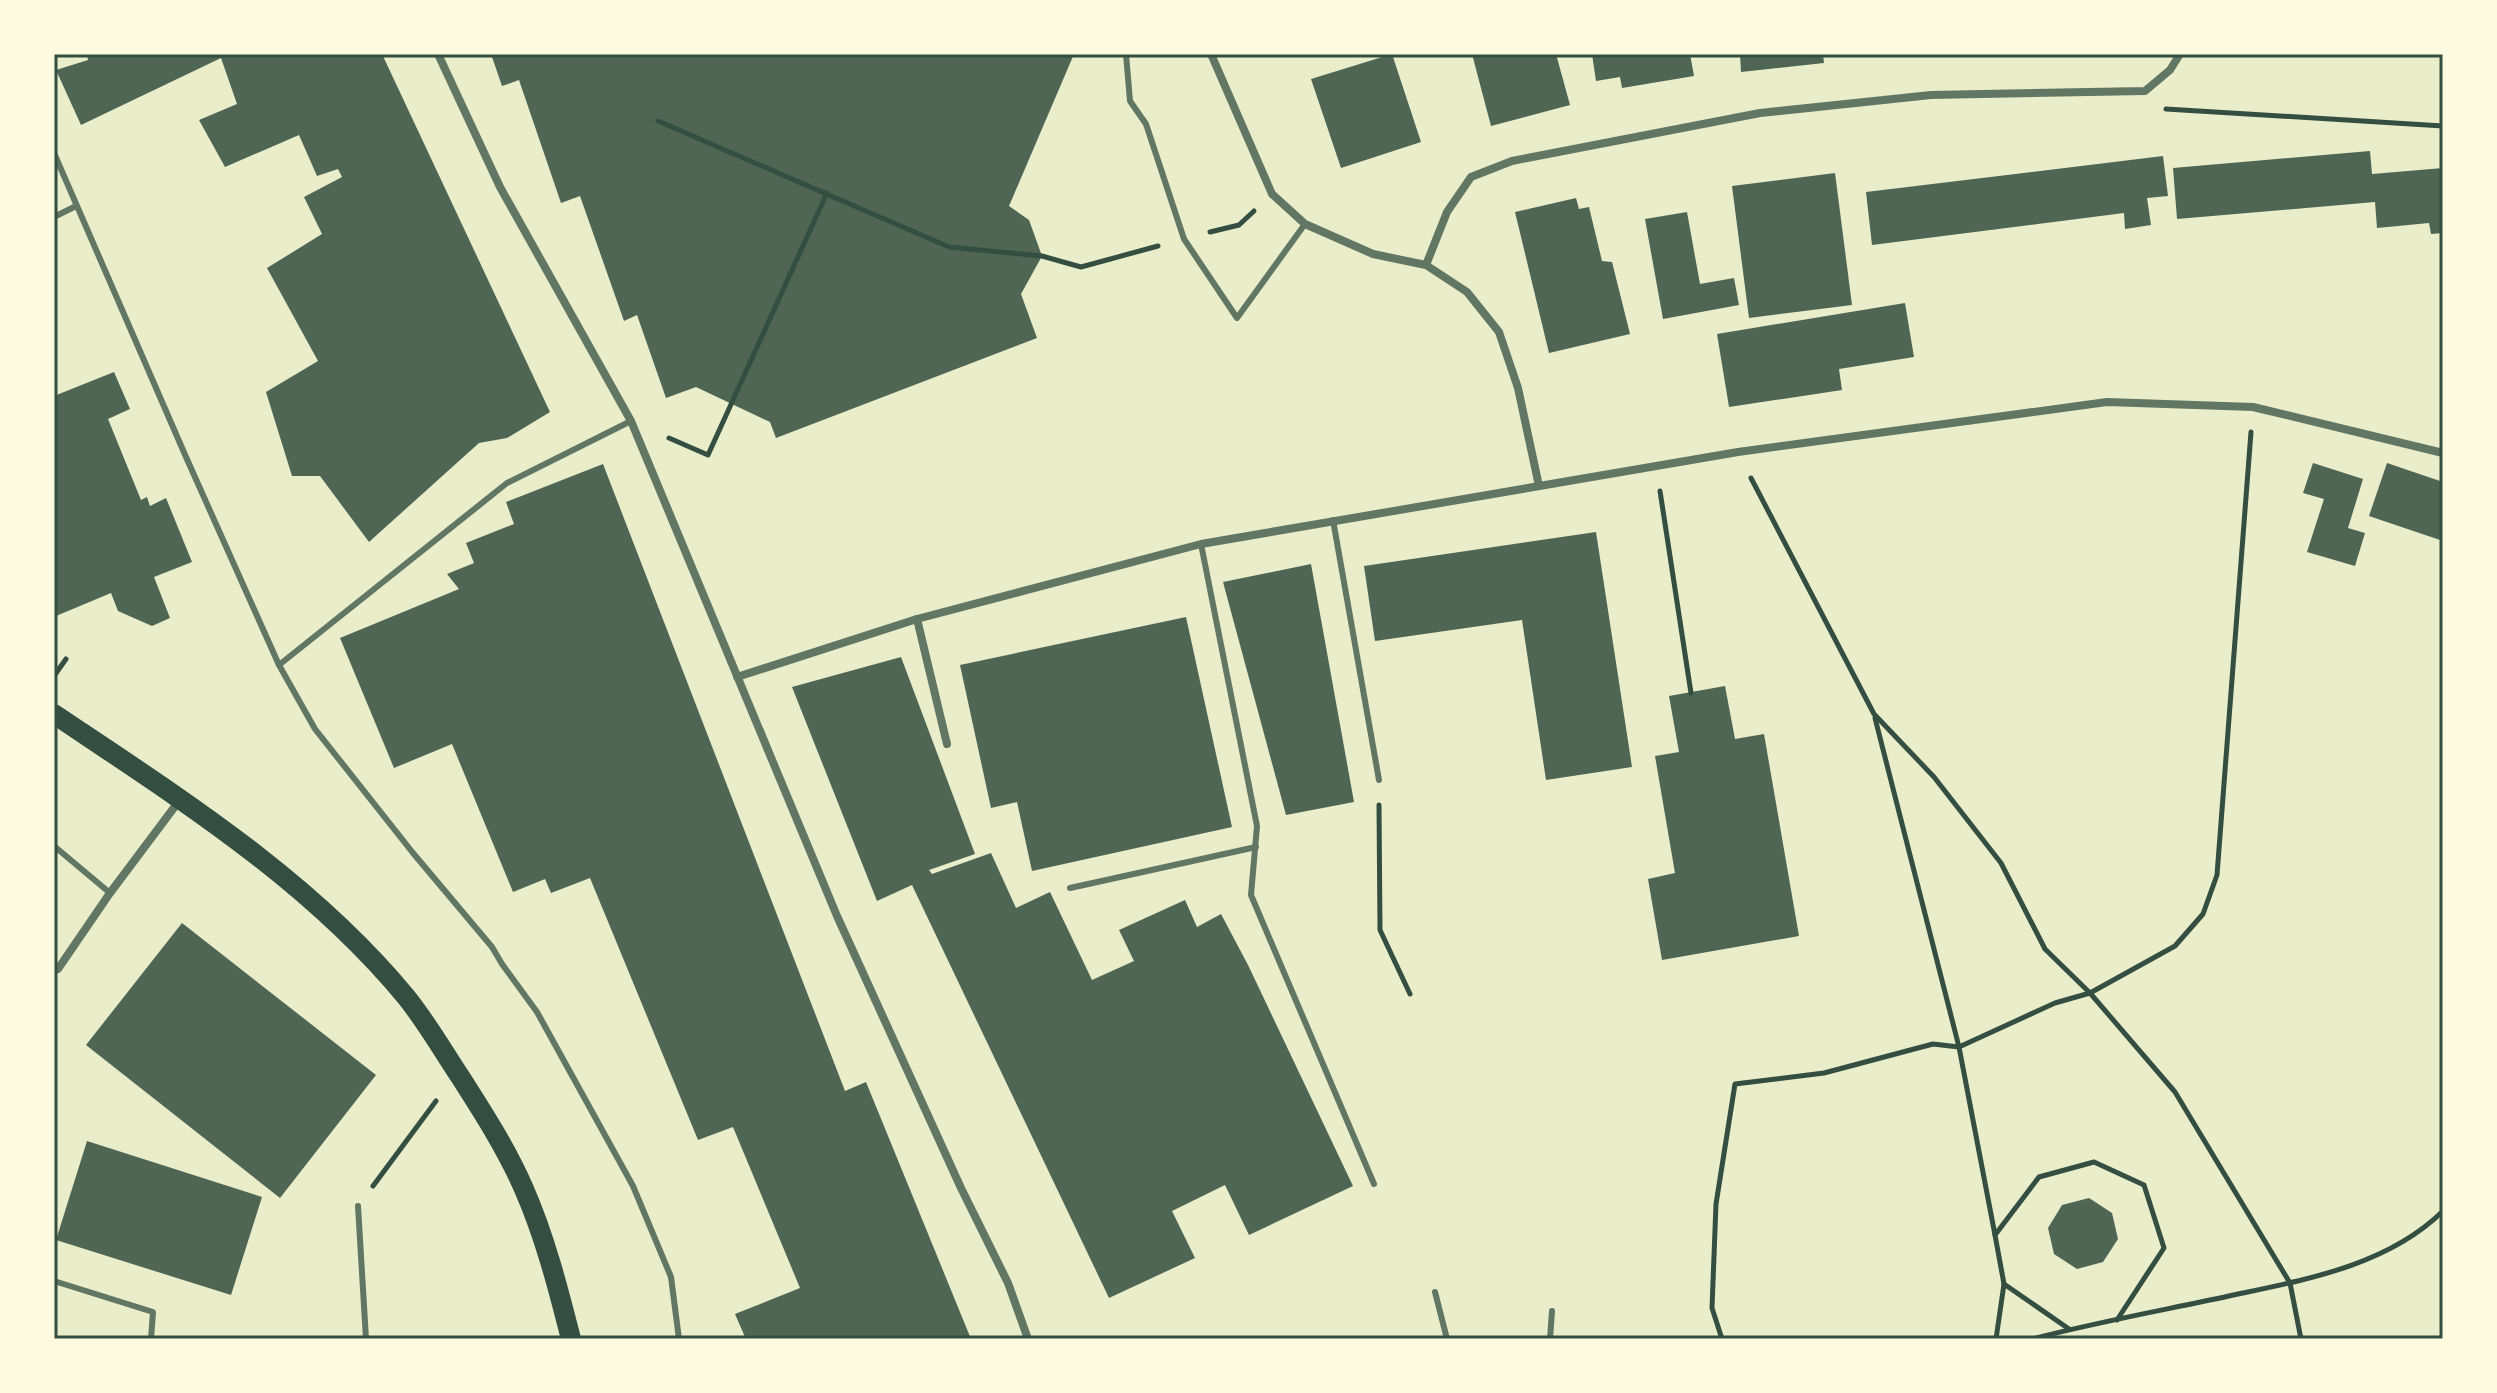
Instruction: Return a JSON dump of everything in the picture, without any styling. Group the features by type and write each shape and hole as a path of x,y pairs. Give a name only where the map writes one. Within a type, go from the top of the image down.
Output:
{"main road":[{"path":"54,714 181,799 261,858 316,904 407,998 490,1122 524,1189 551,1262 571,1339"}],"street":[{"path":"438,54 500,187 631,421 837,916 961,1188 1008,1283 1028,1339"},
{"path":"1211,54 1272,194 1305,224 1373,254 1426,265 1467,292 1499,332 1518,388 1539,486"},
{"path":"1426,265 1447,212 1471,177 1512,161 1775,111 1931,95 2145,91 2170,70 2180,54"},
{"path":"737,677 917,619 1201,544 1738,452 2107,402 2253,407 2443,453"},
{"path":"917,619 947,744"},
{"path":"54,970 58,969 110,893 181,799"}],"lane":[{"path":"1126,54 1130,101 1146,124 1184,239 1237,318 1305,224"},
{"path":"54,153 279,665 315,729 492,947 537,1012 638,1199 671,1277 679,1339"},
{"path":"54,217 76,206"},
{"path":"279,665 507,483 631,421"},
{"path":"1333,520 1379,780"},
{"path":"1201,544 1257,826 1251,895 1374,1184"},
{"path":"54,846 110,893"},
{"path":"1070,888 1256,847"},
{"path":"358,1206 366,1339"},
{"path":"54,1281 153,1312 151,1339"},
{"path":"1435,1292 1447,1339"},
{"path":"1550,1339 1552,1311"}],"path":[{"path":"2145,91 2161,109 2443,126"},
{"path":"658,121 949,247 1042,256"},
{"path":"708,455 827,193"},
{"path":"1722,1339 1712,1308 1716,1204 1735,1084 1824,1073 1933,1044 1959,1047 2055,1003 2090,993 2175,946 2203,914 2217,875 2253,407"},
{"path":"1738,452 1874,714 1959,1047 2004,1284 1996,1339"},
{"path":"1656,466 1691,693"},
{"path":"54,676 66,659"},
{"path":"1874,714 1934,777 2001,863 2045,949 2090,993 2175,1092 2290,1283 2301,1339"},
{"path":"1379,780 1380,930 1410,994"},
{"path":"358,1206 458,1073"},
{"path":"1995,1235 2039,1177 2094,1162 2144,1185 2164,1248 2117,1320"},
{"path":"2032,1339 2290,1283 2366,1261 2425,1228 2443,1211"},
{"path":"2004,1284 2069,1329"}],"building":[{"path":"87,54 382,54 550,412 507,438 479,443 369,542 320,476 292,476 266,392 318,361 267,268 322,234 304,197 342,177 338,169 317,176 299,135 225,167 199,120 237,104 221,58 81,125 56,70 88,60"},
{"path":"491,54 1074,54 1009,206 1029,220 1042,256 1021,294 1037,338 776,438 770,422 696,387 666,398 637,315 624,321 580,196 561,203 519,80 502,86"},
{"path":"1392,54 1421,142 1341,168 1311,79"},
{"path":"1472,54 1556,54 1570,105 1491,126"},
{"path":"1592,54 1690,54 1694,76 1622,88 1620,77 1596,81"},
{"path":"1740,54 1823,54 1824,63 1741,72"},
{"path":"2370,151 2372,174 2443,168 2443,233 2431,234 2429,223 2377,228 2375,202 2177,219 2173,168"},
{"path":"2163,156 2168,196 2147,198 2151,225 2125,229 2124,213 1872,245 1866,192"},
{"path":"1835,173 1852,305 1749,318 1732,186"},
{"path":"1576,198 1579,209 1589,207 1602,261 1612,262 1630,334 1549,353 1515,212"},
{"path":"1687,212 1700,284 1734,278 1739,305 1663,319 1645,219"},
{"path":"1905,303 1914,357 1839,369 1842,390 1729,407 1717,334"},
{"path":"114,372 130,409 108,419 141,500 147,497 150,506 166,498 192,562 154,577 170,618 152,626 118,611 111,593 54,615 54,396"},
{"path":"2313,463 2363,479 2348,528 2365,533 2355,566 2307,552 2324,499 2303,493"},
{"path":"2387,463 2443,482 2443,541 2369,516"},
{"path":"603,464 845,1091 866,1082 971,1339 739,1339 745,1337 735,1314 800,1288 733,1127 698,1140 590,878 551,893 545,879 513,892 452,744 394,768 340,638 459,589 447,574 474,563 466,543 514,524 506,502"},
{"path":"1596,532 1632,767 1546,780 1522,620 1375,641 1364,566"},
{"path":"1311,564 1354,802 1286,815 1223,582"},
{"path":"1186,617 1232,827 1032,871 1017,802 991,808 960,665"},
{"path":"901,657 975,854 929,870 932,874 991,853 1016,908 1050,892 1092,980 1134,961 1119,930 1185,900 1197,927 1221,914 1353,1186 1249,1235 1225,1185 1172,1211 1195,1258 1109,1298 912,885 877,901 792,687"},
{"path":"1725,686 1735,739 1764,734 1799,936 1662,960 1648,879 1675,873 1655,756 1679,752 1669,696"},
{"path":"182,923 376,1075 280,1198 86,1045"},
{"path":"87,1141 262,1197 231,1295 56,1240"},
{"path":"2089,1198 2112,1213 2118,1239 2103,1262 2077,1269 2054,1254 2048,1228 2062,1205"}]}
